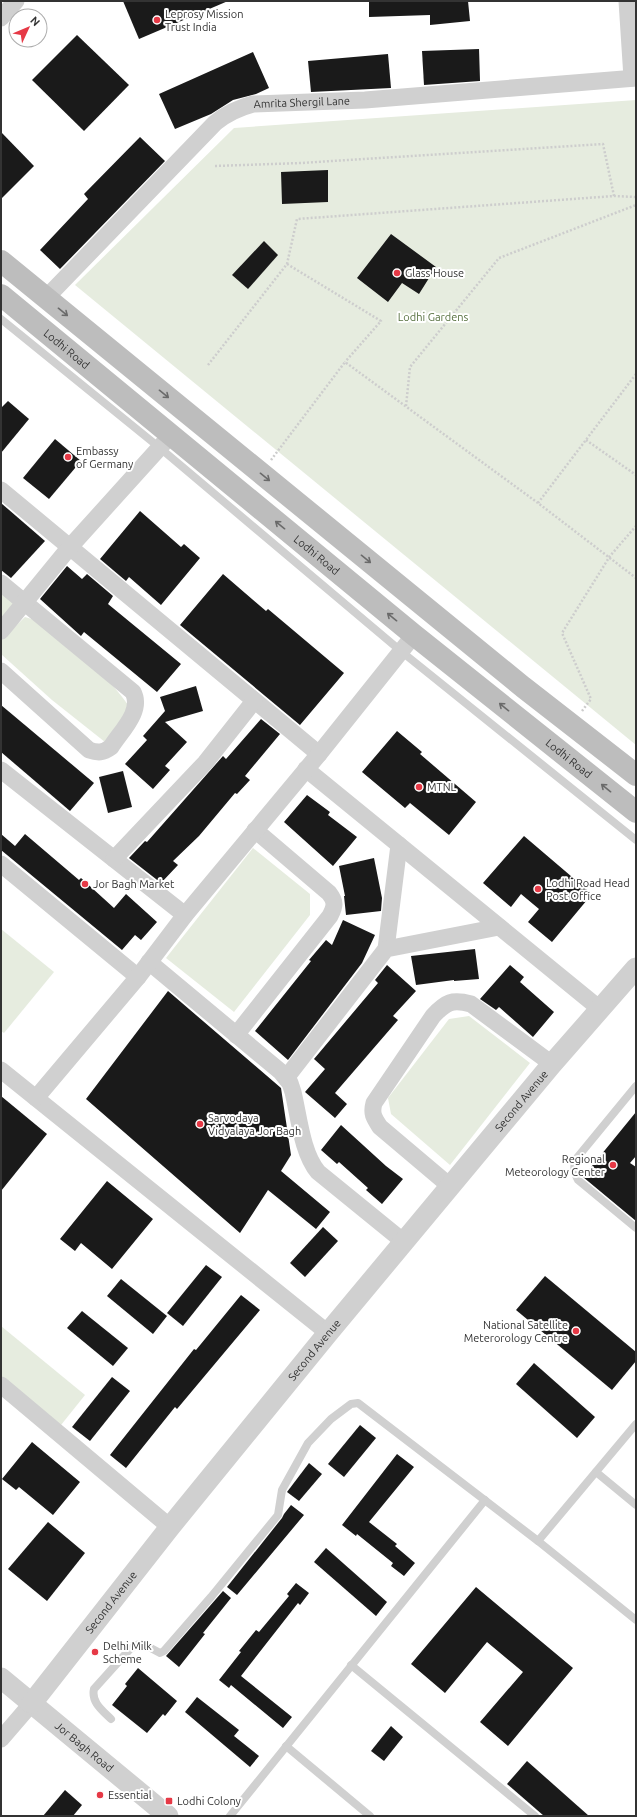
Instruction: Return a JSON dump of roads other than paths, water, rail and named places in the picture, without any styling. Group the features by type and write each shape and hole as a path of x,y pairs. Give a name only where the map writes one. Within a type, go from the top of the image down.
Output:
{"main road":[{"path":"1,260 523,687 636,775"},
{"name":"Lodhi Road","path":"1,295 165,441 408,644 636,812"}],"street":[{"path":"1,18 16,1"},
{"path":"626,1 634,78"},
{"name":"Amrita Shergil Lane","path":"46,298 215,123 226,114 240,108 253,104 365,100 634,78"},
{"path":"1,631 70,548 165,441"},
{"path":"1,490 319,754"},
{"path":"1,583 133,692 137,699 135,710 111,747 105,751 97,753 89,750 1,671"},
{"path":"36,1098 138,977 185,915 408,644"},
{"path":"114,860 205,763 254,701"},
{"path":"306,769 600,1009"},
{"path":"1,770 185,915"},
{"path":"236,1035 330,916 335,906 334,900 329,892 255,830"},
{"path":"286,1078 386,949 399,844"},
{"path":"1,864 138,977"},
{"path":"386,949 499,927"},
{"path":"150,962 286,1078 293,1092 307,1153 311,1164 318,1172 404,1242"},
{"name":"Second Avenue","path":"1,1740 32,1703 170,1527 328,1333 552,1064 636,968"},
{"path":"451,1187 380,1127 374,1119 371,1111 374,1103 433,1016 442,1007 452,1002 459,1001 471,1004 552,1064"},
{"path":"1,1070 328,1333"},
{"path":"1,1385 170,1527"},
{"name":"Jor Bagh Road","path":"1,1678 168,1816"}],"lane":[{"path":"1,320 165,441"},
{"path":"408,644 636,840"},
{"path":"636,1086 576,1159 574,1166 575,1174 578,1180 636,1228"},
{"path":"111,1719 97,1705 92,1696 94,1689 130,1649 139,1644 147,1646 160,1653 164,1651 212,1597 278,1515 282,1490 308,1444 331,1418 351,1404 358,1403 538,1541 636,1620"},
{"path":"538,1541 636,1424"},
{"path":"596,1472 636,1505"},
{"path":"230,1816 485,1500"},
{"path":"351,1665 536,1816"},
{"path":"286,1746 370,1816"}],"place":[{"name":"Leprosy Mission Trust India","path":"157,20"},
{"name":"Glass House","path":"397,273"},
{"name":"Embassy of Germany","path":"68,457"},
{"name":"MTNL","path":"419,787"},
{"name":"Jor Bagh Market","path":"85,884"},
{"name":"Lodhi Road Head Post Office","path":"538,889"},
{"name":"Sarvodaya Vidyalaya Jor Bagh","path":"200,1124"},
{"name":"Regional Meteorology Center","path":"613,1165"},
{"name":"National Satellite Meterorology Centre","path":"576,1331"},
{"name":"Delhi Milk Scheme","path":"95,1652"},
{"name":"Essential","path":"100,1795"},
{"name":"Lodhi Colony","path":"169,1801"}],"park label":[{"name":"Lodhi Gardens","path":"433,317"}]}
